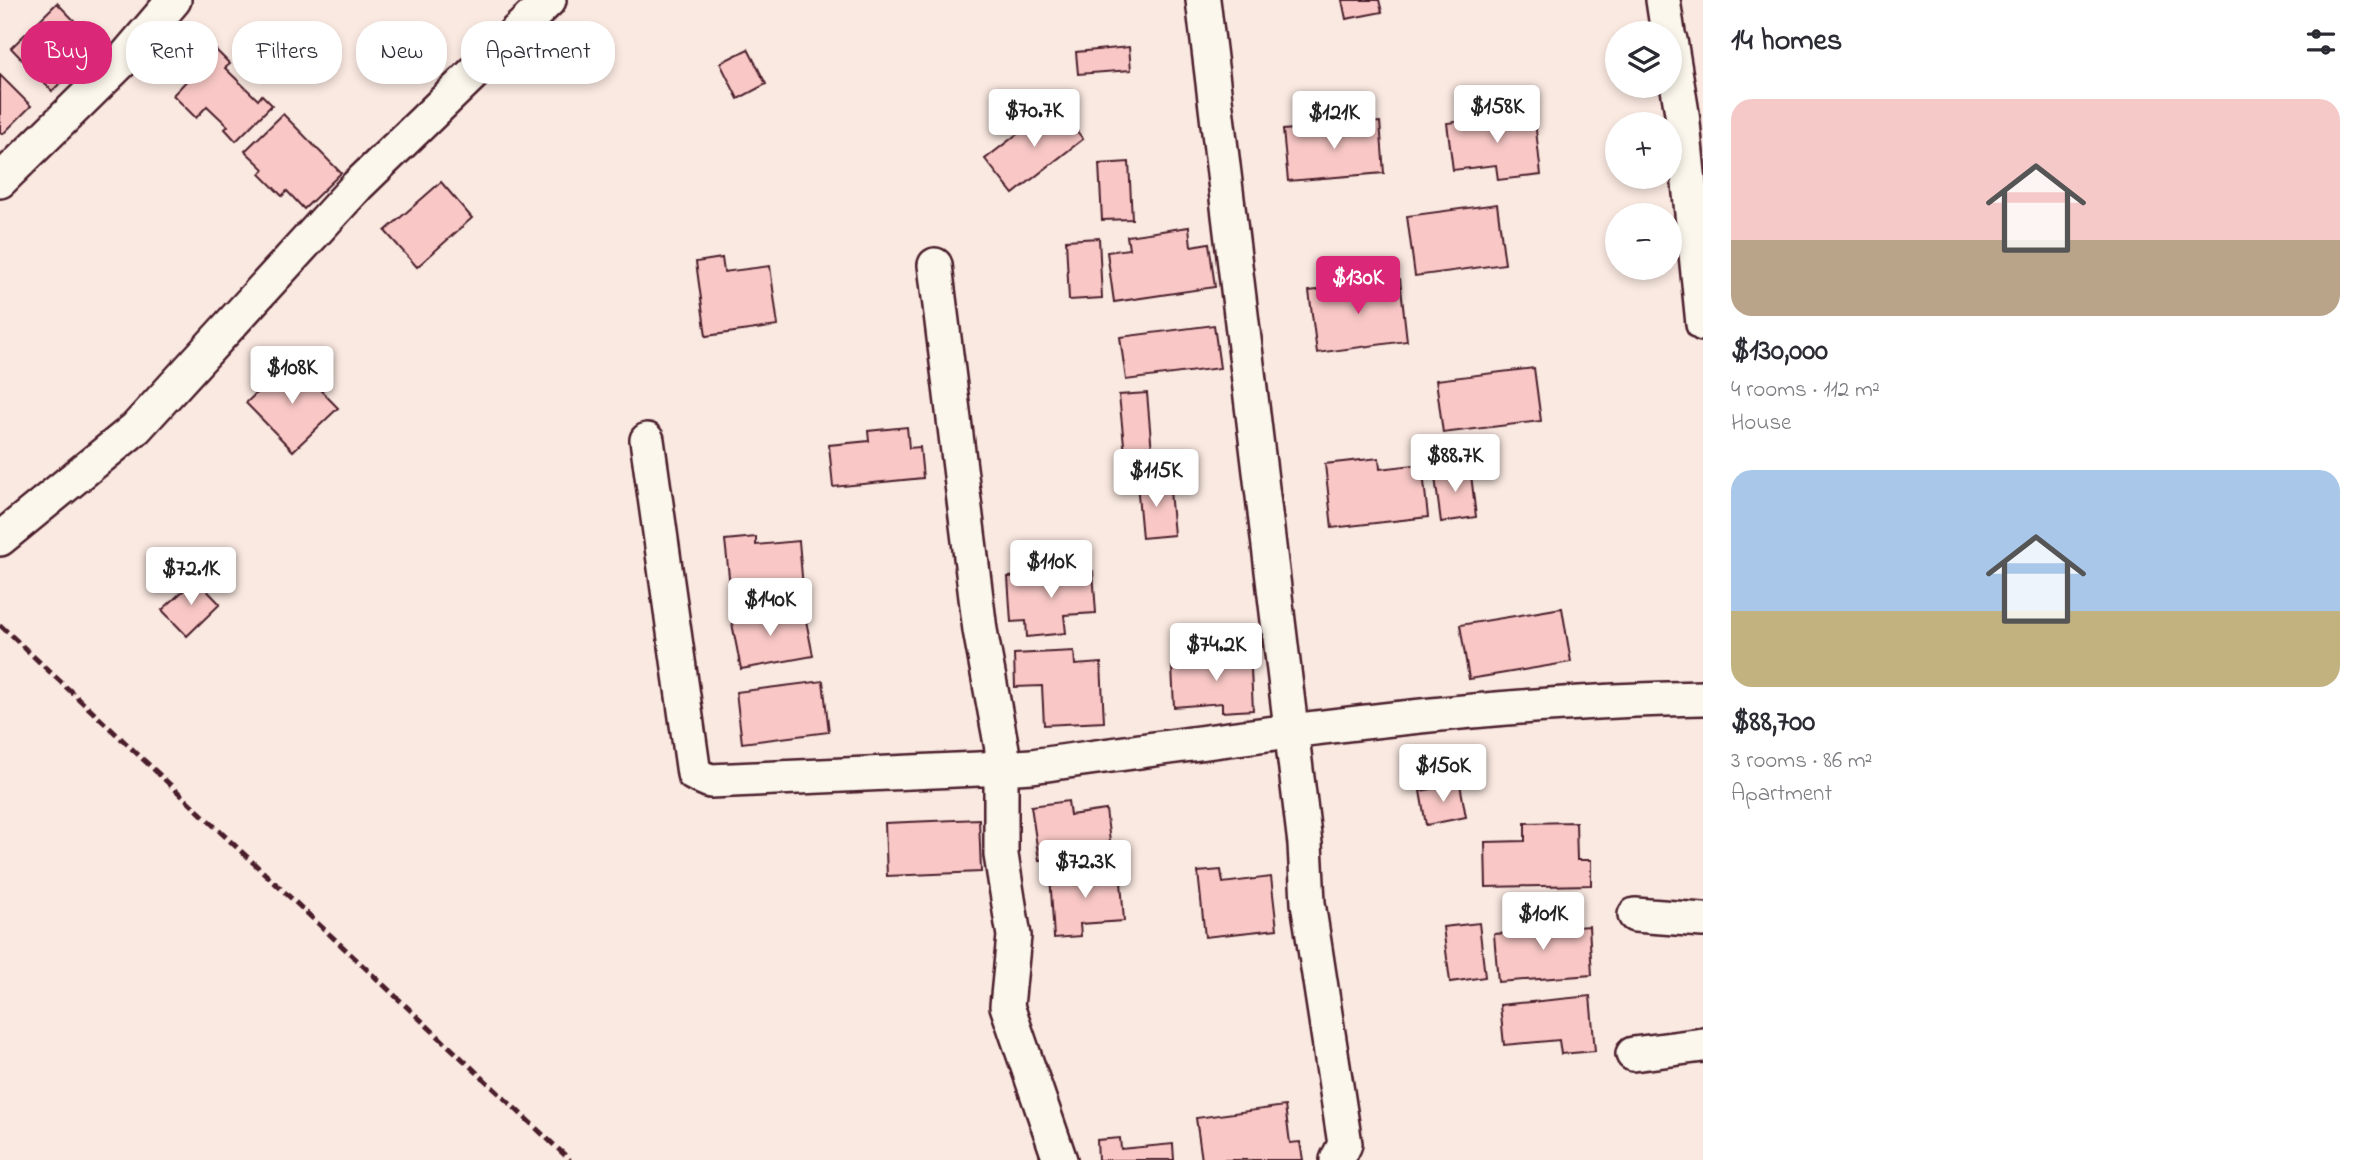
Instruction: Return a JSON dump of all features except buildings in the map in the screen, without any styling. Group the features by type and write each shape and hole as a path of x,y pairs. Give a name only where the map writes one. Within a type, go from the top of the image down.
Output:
{"street":[{"path":"0,181 122,61 174,0"},
{"path":"0,539 136,428 357,186 549,0"},
{"path":"1203,0 1305,844 1308,903 1345,1144 1337,1160"},
{"path":"1663,0 1666,21"},
{"path":"1680,98 1703,324"},
{"path":"935,265 980,630 1002,749 1001,855 1014,936 1007,1006 1060,1160"},
{"path":"647,440 694,774 710,781 1001,768 1291,730 1527,704 1703,698"},
{"path":"1635,915 1703,920"},
{"path":"1633,1054 1703,1045"}],"railway":[{"path":"0,625 570,1160"}]}
